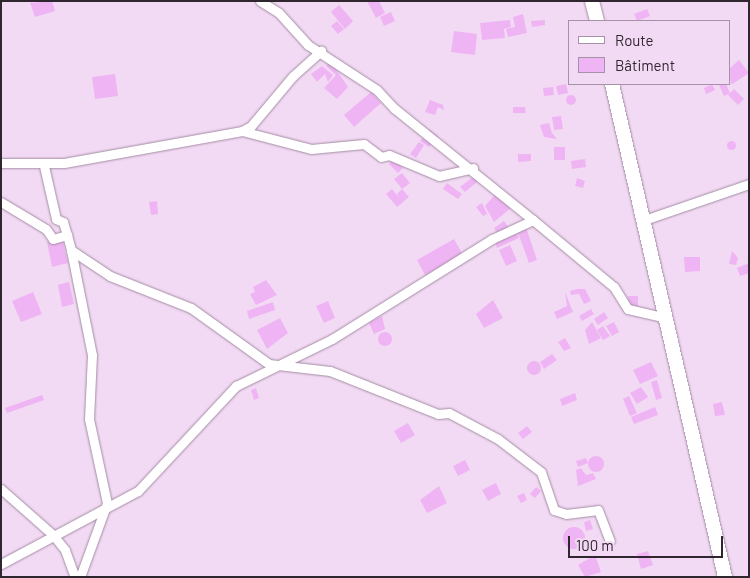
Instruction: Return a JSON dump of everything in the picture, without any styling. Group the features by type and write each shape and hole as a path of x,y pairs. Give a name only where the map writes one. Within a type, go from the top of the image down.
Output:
{"main road":[{"path":"592,1 597,20"},
{"path":"612,85 725,577"}],"street":[{"path":"260,1 280,12 308,45 321,51 473,168 614,287 628,309 666,318"},
{"path":"1,163 44,166 242,131 251,126 293,76 321,51"},
{"path":"242,131 311,149 364,144 381,157 389,155 439,176 473,168"},
{"path":"44,166 56,218 63,222 71,250 92,355 89,419 106,494 105,510 80,577"},
{"path":"644,220 749,184"},
{"path":"1,202 46,229 53,239 67,235"},
{"path":"1,564 53,535 105,510 149,482 192,429 236,386 286,363 404,297 492,239 533,220"},
{"path":"71,250 110,276 191,308 270,364 286,363 324,370 438,414 449,413 498,439 541,472 554,510 574,514 598,510 610,541"},
{"path":"1,489 53,535 65,550 75,577"}],"building":[{"path":"52,1 55,11 35,17 30,3"},
{"path":"367,1 379,1 385,13 376,18"},
{"path":"339,5 353,21 345,29 331,12"},
{"path":"647,9 650,16 637,20 634,14"},
{"path":"391,12 395,21 384,26 380,17"},
{"path":"523,14 527,33 508,37 506,29 515,27 513,17"},
{"path":"510,20 511,27 504,29 505,38 482,40 480,23"},
{"path":"545,20 545,25 532,27 531,21"},
{"path":"337,21 344,29 338,34 331,26"},
{"path":"454,31 477,34 475,55 451,52"},
{"path":"739,60 749,73 731,85 730,68"},
{"path":"330,61 348,87 337,99 324,88 336,75 326,66"},
{"path":"322,66 333,75 328,82 325,74 317,82 311,74"},
{"path":"115,74 118,96 95,99 92,77"},
{"path":"566,84 568,93 558,95 556,86"},
{"path":"712,85 715,90 706,94 704,88"},
{"path":"719,85 726,85 730,93 724,96"},
{"path":"553,87 554,95 544,96 543,88"},
{"path":"734,89 744,99 738,105 728,95"},
{"path":"371,92 381,103 354,127 344,115"},
{"path":"571,95 576,100 571,105 566,100"},
{"path":"430,100 443,105 444,110 438,107 435,115 425,112"},
{"path":"513,107 525,107 526,113 513,113"},
{"path":"561,116 563,129 554,130 552,117"},
{"path":"549,123 552,133 557,139 544,137 540,125"},
{"path":"429,129 438,136 429,147 420,141"},
{"path":"731,141 735,145 731,149 727,145"},
{"path":"419,142 424,145 416,158 410,154"},
{"path":"554,147 565,147 565,160 554,160"},
{"path":"518,154 531,154 531,161 518,162"},
{"path":"394,159 403,168 398,173 389,164"},
{"path":"585,159 586,167 572,169 571,161"},
{"path":"402,173 410,183 402,189 394,179"},
{"path":"478,173 483,177 465,192 460,187"},
{"path":"577,178 585,181 583,188 575,186"},
{"path":"447,183 462,194 458,199 443,189"},
{"path":"392,189 400,199 397,194 402,189 409,197 397,207 386,194"},
{"path":"497,192 511,208 494,222 485,206"},
{"path":"157,201 158,214 151,215 149,202"},
{"path":"482,203 487,214 483,216 476,207"},
{"path":"504,221 509,228 498,235 494,228"},
{"path":"526,227 537,260 529,263 517,230"},
{"path":"516,231 519,238 497,248 494,240"},
{"path":"62,239 68,263 52,267 47,242"},
{"path":"454,239 463,255 425,275 417,260"},
{"path":"510,245 517,261 506,266 499,250"},
{"path":"732,251 738,258 736,265 729,264"},
{"path":"684,257 700,257 700,271 685,272"},
{"path":"749,263 749,273 740,276 737,268"},
{"path":"266,280 277,295 256,305 250,294 255,292 253,287"},
{"path":"69,282 74,304 62,307 58,285"},
{"path":"585,289 591,301 584,304 579,294 571,295 570,291"},
{"path":"33,292 42,314 21,322 12,301"},
{"path":"565,292 573,312 557,319 554,312 567,306"},
{"path":"628,296 638,296 638,307 629,307"},
{"path":"493,300 503,318 484,328 476,314"},
{"path":"328,301 335,318 324,323 316,306"},
{"path":"273,302 275,310 249,319 247,311"},
{"path":"591,309 594,314 582,321 579,316"},
{"path":"604,312 608,318 598,325 594,319"},
{"path":"382,316 385,329 374,334 369,323"},
{"path":"280,318 288,333 267,349 257,330"},
{"path":"592,322 601,338 589,344 585,330"},
{"path":"614,322 619,332 612,336 606,326"},
{"path":"603,326 610,336 603,340 597,330"},
{"path":"385,332 390,334 392,339 390,344 385,346 380,344 378,339 380,334"},
{"path":"565,338 571,348 564,351 558,342"},
{"path":"552,354 557,360 544,369 540,362"},
{"path":"534,361 539,363 541,368 539,373 534,375 529,373 527,368 529,363"},
{"path":"651,362 658,376 640,384 633,370"},
{"path":"657,380 662,398 656,400 651,382"},
{"path":"641,387 648,397 637,404 630,393"},
{"path":"256,388 259,398 254,400 251,390"},
{"path":"575,393 577,400 562,406 560,399"},
{"path":"42,395 44,400 7,413 5,408"},
{"path":"629,396 637,413 630,416 623,399"},
{"path":"722,402 725,415 715,416 713,404"},
{"path":"655,407 658,415 634,424 631,417"},
{"path":"408,423 415,435 401,443 394,431"},
{"path":"527,426 532,432 523,439 518,433"},
{"path":"596,456 604,464 596,472 588,464"},
{"path":"586,458 588,463 578,467 576,461"},
{"path":"465,460 470,470 458,476 453,466"},
{"path":"581,468 586,475 593,473 596,479 578,486 576,470"},
{"path":"496,483 501,494 488,501 482,490"},
{"path":"439,486 447,503 427,513 420,500"},
{"path":"536,487 541,491 535,498 530,494"},
{"path":"524,493 527,500 521,503 517,496"},
{"path":"590,520 593,529 586,531 584,522"},
{"path":"574,527 582,530 585,538 582,546 574,549 566,546 563,538 566,530"},
{"path":"648,551 653,565 641,569 637,554"},
{"path":"595,555 601,572 585,577 578,565"}]}
